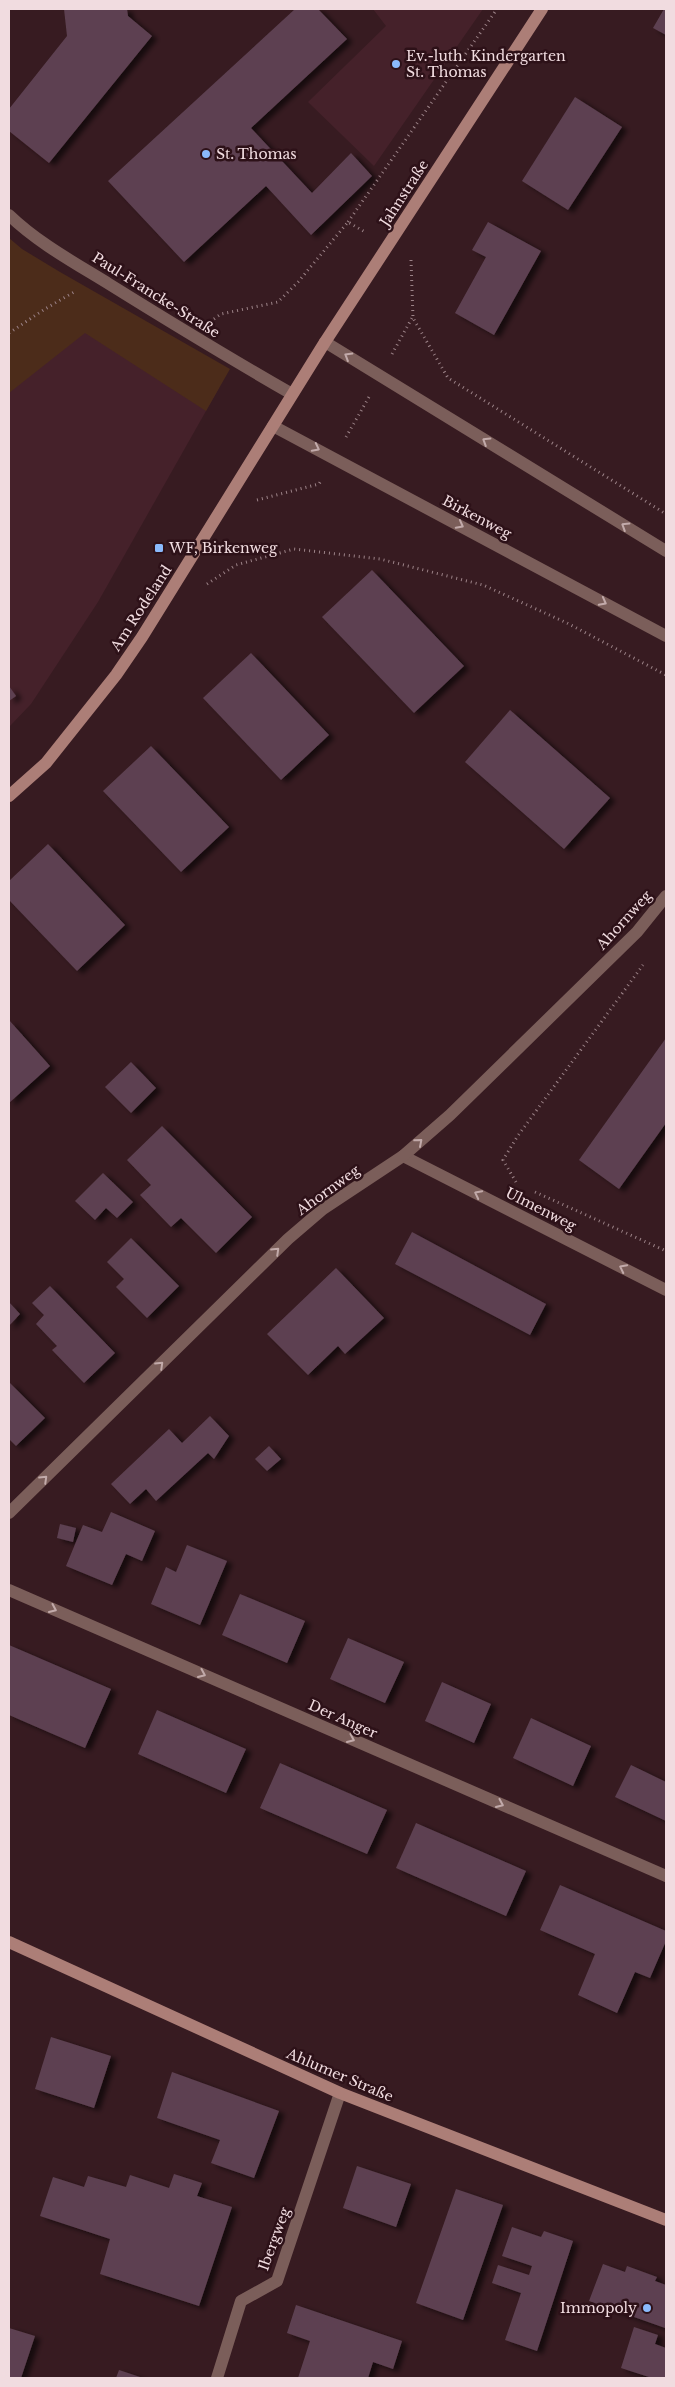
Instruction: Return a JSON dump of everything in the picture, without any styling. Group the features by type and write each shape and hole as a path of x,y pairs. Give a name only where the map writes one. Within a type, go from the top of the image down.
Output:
{"street":[{"name":"Jahnstraße","path":"292,394 542,9"},
{"name":"Paul-Francke-Straße","path":"9,215 24,230 194,338 292,394"},
{"path":"325,342 666,551"},
{"name":"Am Rodeland","path":"9,796 46,763 116,675 151,623 292,394"},
{"name":"Birkenweg","path":"273,426 666,636"},
{"name":"Ahornweg","path":"9,1513 288,1239 323,1210 403,1156 450,1115 637,932 666,896"},
{"name":"Ulmenweg","path":"403,1156 666,1290"},
{"name":"Der Anger","path":"9,1590 666,1876"},
{"name":"Ahlumer Straße","path":"9,1942 340,2093 666,2220"},
{"name":"Ibergweg","path":"217,2378 240,2301 277,2281 340,2093"}],"path":[{"path":"194,338 220,314 278,302 298,282 348,222 497,9"},
{"path":"348,222 411,259 413,318 448,378 666,514"},
{"path":"9,333 44,309 100,278"},
{"path":"204,586 236,565 294,549 380,559 483,585 567,623 666,675"},
{"path":"522,1186 514,1181 503,1160 516,1137 649,956 637,932"},
{"path":"531,1190 666,1252"}],"shaded area":[{"name":"Ev.-luth. Kindergarten St. Thomas","path":"373,9 483,9 374,166 308,102 386,26"},
{"path":"9,238 22,249 60,272 230,369 206,411 85,333 9,393"},
{"path":"85,309 219,388 98,602 31,704 9,727 9,364"}],"building":[{"path":"64,9 127,9 128,16 152,36 49,163 9,131 9,109 67,36"},
{"name":"St. Thomas","path":"295,9 318,9 347,39 251,128 312,193 351,153 372,176 311,235 266,186 184,262 108,181"},
{"path":"664,9 666,9 666,35 653,28"},
{"path":"575,97 622,127 568,210 522,181"},
{"path":"488,222 541,251 494,335 455,313 486,257 472,250"},
{"path":"372,570 464,666 414,713 322,617"},
{"path":"251,653 329,735 281,780 203,698"},
{"path":"9,686 16,696 9,701"},
{"path":"510,710 610,798 564,849 465,762"},
{"path":"151,746 229,827 181,872 103,791"},
{"path":"48,844 125,925 77,971 9,900 9,881"},
{"path":"9,1020 50,1066 9,1103"},
{"path":"666,1038 666,1123 619,1189 579,1160"},
{"path":"131,1062 156,1088 131,1113 105,1087"},
{"path":"162,1126 252,1217 216,1253 181,1218 171,1227 140,1195 151,1185 127,1160"},
{"path":"103,1173 133,1202 117,1218 106,1208 95,1220 75,1201"},
{"path":"412,1232 546,1304 530,1335 395,1264"},
{"path":"131,1238 179,1286 147,1318 116,1287 124,1279 107,1262"},
{"path":"336,1268 384,1318 345,1354 338,1346 308,1375 267,1334"},
{"path":"50,1286 115,1353 84,1383 52,1350 57,1346 36,1324 44,1315 32,1303"},
{"path":"9,1302 20,1314 9,1326"},
{"path":"9,1382 45,1418 16,1446 9,1439"},
{"path":"210,1416 229,1436 214,1459 208,1453 156,1501 146,1489 130,1504 111,1484 169,1429 182,1443"},
{"path":"269,1446 281,1459 267,1471 255,1459"},
{"path":"111,1512 155,1531 142,1561 126,1554 112,1585 66,1566 83,1525 102,1532"},
{"path":"60,1524 76,1528 73,1542 57,1538"},
{"path":"187,1545 227,1561 200,1625 151,1604 166,1567 176,1572"},
{"path":"240,1594 305,1621 287,1663 222,1635"},
{"path":"348,1638 404,1662 385,1703 330,1679"},
{"path":"9,1645 111,1689 85,1748 9,1715"},
{"path":"442,1682 491,1704 474,1743 425,1721"},
{"path":"157,1710 246,1749 226,1793 138,1754"},
{"path":"531,1718 591,1746 573,1786 513,1758"},
{"path":"280,1763 387,1810 367,1854 260,1808"},
{"path":"631,1765 666,1782 666,1821 615,1797"},
{"path":"416,1823 526,1871 506,1916 396,1868"},
{"path":"560,1885 666,1931 666,1941 650,1978 635,1972 617,2013 578,1995 595,1954 540,1930"},
{"path":"51,2037 111,2056 94,2108 35,2089"},
{"path":"172,2072 279,2111 254,2178 211,2163 220,2140 157,2118"},
{"path":"357,2166 411,2184 396,2227 343,2208"},
{"path":"174,2174 202,2183 197,2196 232,2207 199,2306 100,2274 110,2239 40,2216 53,2177 84,2187 88,2176 126,2187 130,2175 169,2188"},
{"path":"456,2189 503,2205 463,2320 416,2303"},
{"path":"512,2227 541,2237 544,2231 573,2241 537,2351 505,2340 521,2293 492,2283 498,2265 529,2275 532,2266 502,2256"},
{"path":"603,2264 625,2272 627,2266 657,2277 655,2281 666,2285 665,2328 589,2301"},
{"path":"296,2305 402,2341 393,2369 373,2362 368,2378 298,2378 310,2341 287,2333"},
{"path":"634,2327 658,2335 655,2344 666,2348 666,2378 652,2378 621,2368"},
{"path":"9,2328 35,2336 21,2378 9,2378"},
{"path":"119,2370 143,2378 116,2378"}],"place":[{"name":"Ev.-luth. Kindergarten St. Thomas","path":"396,64"},
{"name":"St. Thomas","path":"206,154"},
{"name":"WF, Birkenweg","path":"159,548"},
{"name":"Immopoly","path":"647,2308"}]}
